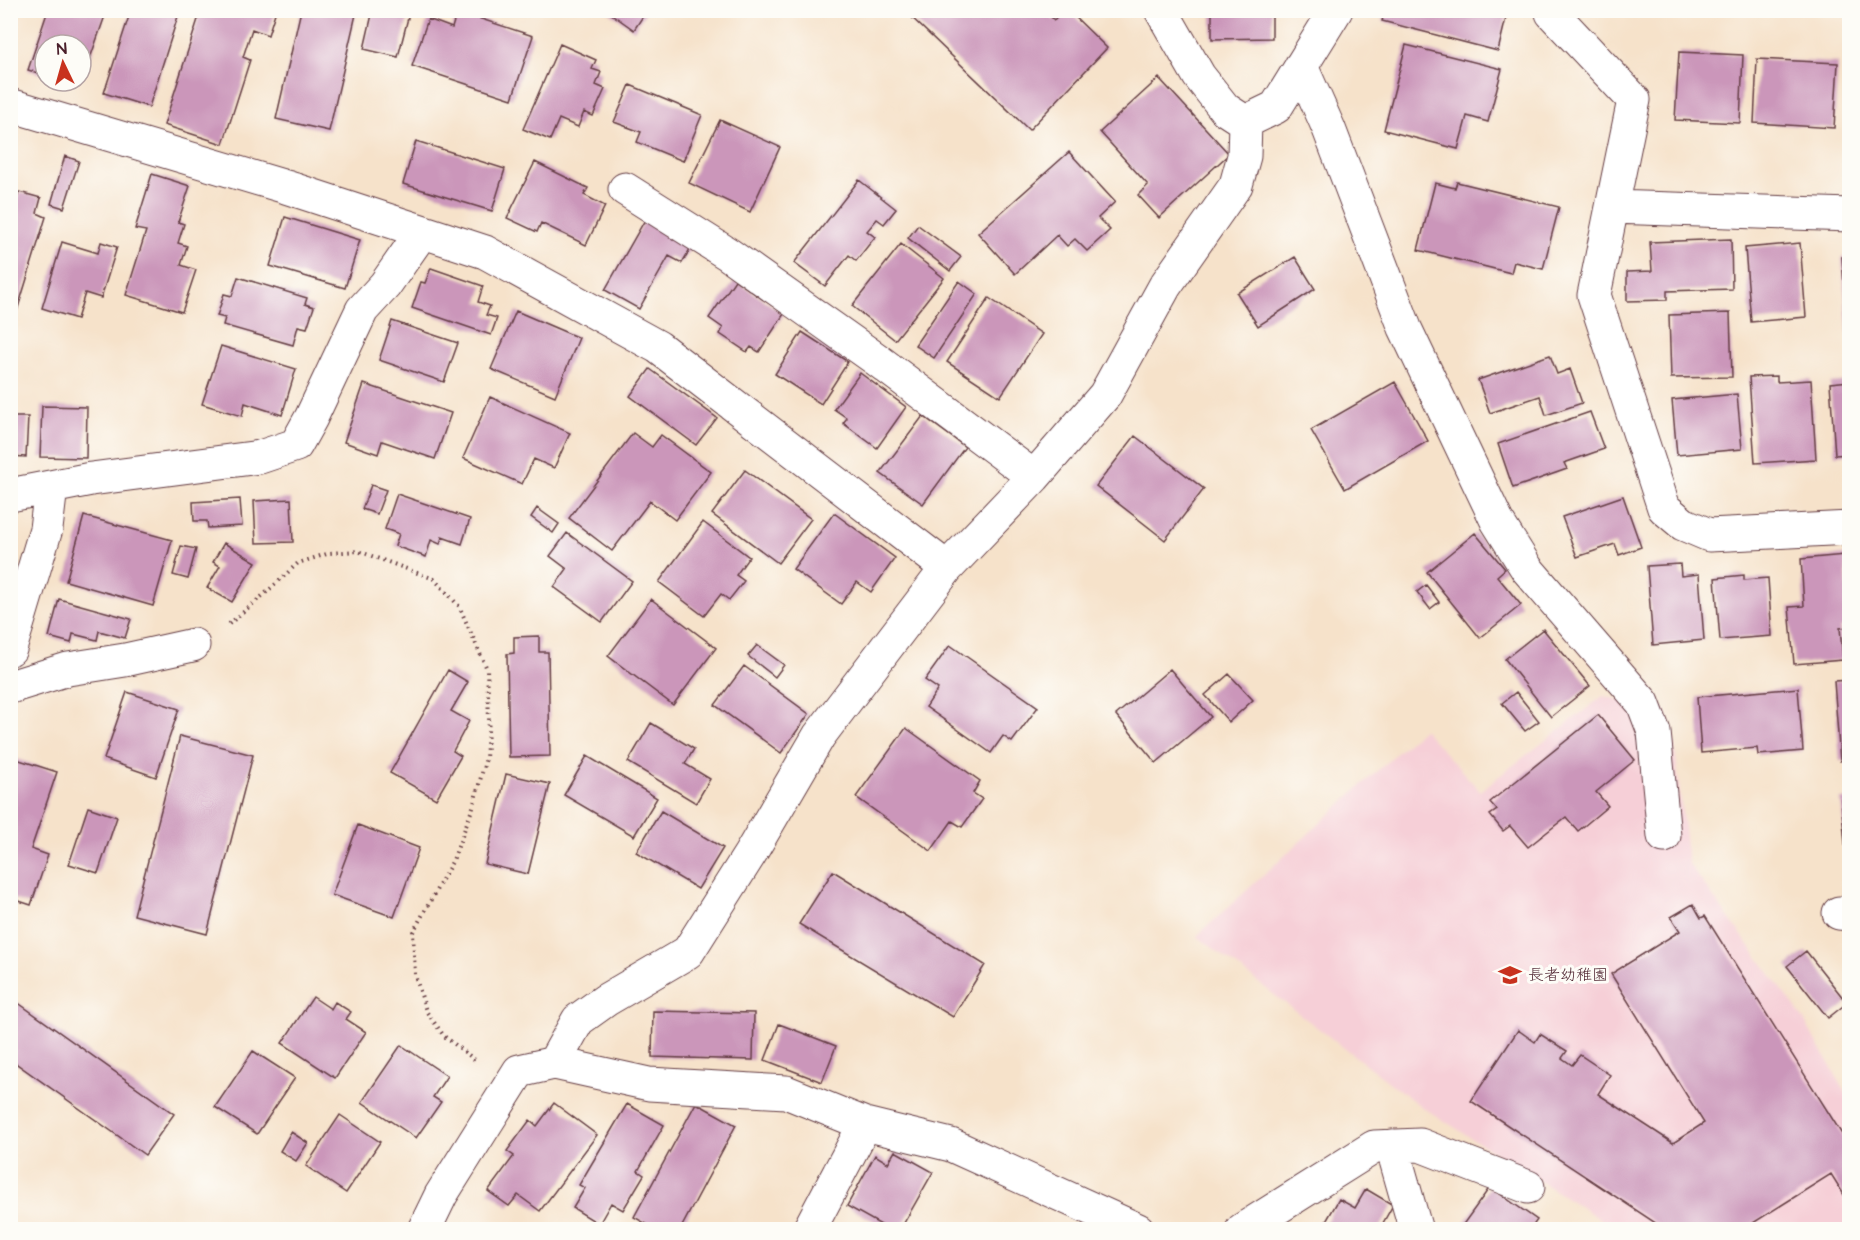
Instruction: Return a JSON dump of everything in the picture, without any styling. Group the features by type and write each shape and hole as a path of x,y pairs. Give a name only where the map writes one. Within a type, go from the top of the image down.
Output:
{"street":[{"path":"1161,10 1198,76 1225,109 1245,122"},
{"path":"1245,122 1276,107 1336,10"},
{"path":"1552,10 1552,13 1634,100 1594,295 1664,508 1683,524 1709,535 1850,528"},
{"path":"1301,66 1329,129 1405,328 1497,521 1527,569 1643,703 1654,732 1664,836"},
{"path":"10,105 286,187 485,252 658,347 947,568"},
{"path":"554,1063 578,1020 606,1000 688,952 750,854 819,736 947,568 1034,477 1105,395 1165,286 1236,185 1244,156 1245,122"},
{"path":"625,189 728,254 867,353 1034,477"},
{"path":"1612,207 1850,215"},
{"path":"10,495 91,478 260,457 296,445 362,310 385,285 422,232"},
{"path":"10,649 46,530 51,487"},
{"path":"10,687 68,669 125,660 193,645"},
{"path":"424,1230 441,1195 519,1071 554,1063 649,1084 786,1092 865,1124 951,1145 1138,1230"},
{"path":"809,1230 865,1124"},
{"path":"1242,1230 1374,1147 1420,1145 1528,1187"},
{"path":"1392,1146 1416,1229"}],"path":[{"path":"193,645 235,620 298,563 330,553 358,551 434,579 459,606 487,669 489,719 486,758 474,807 453,860 413,932 415,975 426,1011 444,1036 510,1084"}],"shaded area":[{"name":"長者幼稚園","path":"1603,696 1666,711 1674,740 1688,863 1801,1015 1849,1098 1849,1229 1616,1229 1419,1105 1197,936 1423,729 1480,791"}],"building":[{"path":"48,10 107,10 93,50 93,33 40,33"},
{"path":"131,10 180,10 149,107 104,93"},
{"path":"201,10 276,10 268,35 252,29 243,57 250,60 223,144 164,125"},
{"path":"301,10 357,10 329,131 276,119"},
{"path":"373,10 410,10 398,57 364,49"},
{"path":"606,10 647,10 634,30"},
{"path":"904,10 1044,10 1054,20 1063,10 1068,10 1107,48 1029,130"},
{"path":"1212,10 1272,10 1272,38 1212,39"},
{"path":"1385,10 1508,10 1498,51 1382,21"},
{"path":"457,11 533,36 512,99 412,66 428,19 452,28"},
{"path":"560,44 596,60 592,69 601,72 596,85 605,89 593,116 584,112 578,127 559,119 550,140 523,129"},
{"path":"1406,45 1502,69 1488,122 1467,116 1458,149 1384,130"},
{"path":"1679,52 1743,55 1740,123 1675,120"},
{"path":"33,55 33,71 28,70"},
{"path":"1757,59 1838,63 1834,128 1754,123"},
{"path":"1159,78 1229,154 1159,218 1138,195 1148,185 1100,132"},
{"path":"630,85 702,115 683,161 637,142 641,132 614,122"},
{"path":"720,120 780,147 750,212 689,183"},
{"path":"416,141 505,169 492,211 403,184"},
{"path":"1069,152 1115,202 1098,218 1110,230 1087,251 1075,239 1067,246 1057,235 1015,274 978,233"},
{"path":"65,156 79,161 64,208 51,204"},
{"path":"535,162 588,188 584,195 605,206 586,245 541,223 537,232 507,218"},
{"path":"152,174 190,186 178,222 184,224 178,243 187,246 181,265 196,270 182,312 126,295 146,231 135,229"},
{"path":"859,180 896,209 884,224 877,219 867,231 875,237 856,261 849,255 825,286 794,263"},
{"path":"1457,182 1559,207 1543,269 1514,262 1511,273 1418,250 1435,183 1455,188"},
{"path":"19,192 41,198 37,213 46,217 13,324 10,323 10,206 14,207"},
{"path":"285,217 360,240 345,288 270,266"},
{"path":"646,218 693,244 682,263 669,256 639,309 605,290"},
{"path":"918,225 961,257 950,271 908,238"},
{"path":"1731,239 1732,289 1667,291 1667,300 1627,301 1627,272 1652,271 1650,242"},
{"path":"62,242 98,253 101,242 117,247 101,298 85,293 77,319 42,308"},
{"path":"1800,243 1806,317 1751,322 1745,248"},
{"path":"901,244 944,278 895,340 852,306"},
{"path":"1850,256 1850,337 1848,337 1842,257"},
{"path":"1295,257 1315,289 1258,326 1237,293"},
{"path":"431,268 483,286 478,302 490,306 486,315 497,318 491,335 412,308 421,282 425,283"},
{"path":"238,277 307,298 305,304 314,307 307,328 298,326 293,345 223,325 225,318 217,316 224,294 232,296"},
{"path":"735,280 784,314 759,352 751,347 747,352 720,334 723,328 709,318"},
{"path":"959,281 977,294 934,358 915,345"},
{"path":"989,298 1042,334 1000,397 947,362"},
{"path":"516,311 579,338 555,396 491,369"},
{"path":"1730,313 1732,377 1671,378 1669,315"},
{"path":"392,321 458,343 444,382 379,360"},
{"path":"802,332 848,362 821,404 775,374"},
{"path":"221,346 296,369 282,415 245,403 242,416 202,404"},
{"path":"1550,355 1557,374 1570,369 1582,403 1546,415 1540,396 1490,413 1478,380"},
{"path":"650,369 717,418 696,445 630,396"},
{"path":"860,373 906,407 877,448 843,423 847,418 834,409"},
{"path":"1777,376 1777,382 1811,380 1816,459 1755,463 1749,377"},
{"path":"1850,381 1850,454 1835,455 1830,383"},
{"path":"1395,382 1428,441 1345,489 1311,430"},
{"path":"364,384 451,413 435,459 382,441 378,454 344,442"},
{"path":"1737,394 1742,449 1677,455 1672,400"},
{"path":"490,397 570,433 554,468 534,459 522,484 463,458"},
{"path":"42,406 87,407 86,458 40,457"},
{"path":"1590,412 1604,449 1564,463 1567,469 1513,488 1498,444"},
{"path":"923,416 965,447 923,504 880,473"},
{"path":"10,417 28,417 26,457 10,456"},
{"path":"633,433 652,447 661,435 711,472 675,520 650,501 612,551 569,518"},
{"path":"1135,436 1204,489 1165,540 1096,486"},
{"path":"745,470 811,519 778,563 712,514"},
{"path":"371,485 386,490 377,514 362,509"},
{"path":"397,494 470,519 462,544 442,537 440,544 431,540 426,557 395,546 399,534 385,529"},
{"path":"1623,496 1641,547 1619,555 1615,544 1577,557 1562,517"},
{"path":"240,499 242,526 208,528 207,521 194,521 193,502"},
{"path":"291,499 293,542 256,543 254,501"},
{"path":"537,508 559,524 553,533 531,517"},
{"path":"834,513 895,558 871,592 857,582 841,604 793,569"},
{"path":"84,516 172,540 153,606 66,581"},
{"path":"703,522 749,557 736,575 744,581 729,600 721,594 704,616 659,582"},
{"path":"567,533 632,581 602,622 554,587 567,569 550,556"},
{"path":"1475,533 1505,569 1497,576 1521,605 1480,638 1427,572"},
{"path":"224,543 256,562 232,602 207,588 220,566 213,562"},
{"path":"181,546 196,549 188,579 173,575"},
{"path":"1845,555 1850,627 1840,628 1843,660 1794,664 1789,607 1804,606 1801,559"},
{"path":"1680,564 1681,576 1699,574 1704,640 1653,645 1647,566"},
{"path":"1744,575 1744,580 1768,578 1772,636 1720,640 1715,578"},
{"path":"1426,585 1439,602 1430,609 1417,592"},
{"path":"59,599 131,619 125,638 99,631 97,640 73,634 71,643 49,637"},
{"path":"651,599 716,648 673,705 608,656"},
{"path":"1543,629 1590,686 1551,717 1505,659"},
{"path":"539,636 539,652 548,652 550,756 509,757 507,654 514,653 514,637"},
{"path":"757,645 784,665 775,677 748,656"},
{"path":"950,645 1038,707 1012,742 1003,736 991,753 926,707 938,689 925,680"},
{"path":"744,666 809,714 781,753 715,705"},
{"path":"1170,669 1211,717 1156,763 1116,715"},
{"path":"448,670 468,682 451,711 469,721 453,751 461,756 436,799 390,773"},
{"path":"1229,674 1253,700 1229,722 1205,695"},
{"path":"1850,680 1850,760 1840,761 1834,681"},
{"path":"1798,688 1803,751 1758,755 1757,748 1701,753 1697,697"},
{"path":"127,692 179,709 156,777 104,759"},
{"path":"1516,692 1539,721 1525,731 1502,703"},
{"path":"1598,715 1635,760 1596,792 1608,806 1578,831 1566,817 1528,847 1510,826 1503,831 1490,815 1497,810 1490,802"},
{"path":"651,723 694,749 685,764 710,779 696,803 628,762"},
{"path":"906,728 980,781 973,793 982,799 962,827 952,821 931,851 856,797"},
{"path":"180,736 253,755 207,934 134,915"},
{"path":"587,756 657,798 634,836 564,795"},
{"path":"10,757 57,772 31,849 48,855 31,905 10,898"},
{"path":"506,774 550,784 528,874 485,864"},
{"path":"1841,799 1850,799 1850,878 1848,878"},
{"path":"88,807 117,817 98,873 69,864"},
{"path":"661,811 723,848 698,889 636,852"},
{"path":"358,825 419,848 394,917 332,895"},
{"path":"833,871 985,965 953,1017 799,924"},
{"path":"1693,904 1701,918 1705,916 1850,1147 1850,1196 1846,1198 1831,1174 1742,1230 1666,1230 1471,1101 1518,1030 1535,1042 1540,1034 1567,1051 1562,1058 1572,1065 1580,1055 1610,1075 1598,1094 1673,1143 1704,1123 1611,974 1680,931 1671,917"},
{"path":"1806,951 1847,1003 1828,1018 1787,966"},
{"path":"10,997 174,1114 145,1155 10,1059"},
{"path":"313,997 331,1009 335,1002 351,1012 346,1019 366,1032 335,1078 282,1043"},
{"path":"653,1011 754,1013 753,1060 652,1057"},
{"path":"779,1024 836,1046 822,1082 765,1060"},
{"path":"401,1045 447,1076 433,1097 441,1102 416,1138 362,1102"},
{"path":"253,1051 295,1078 257,1134 215,1107"},
{"path":"554,1103 597,1135 540,1211 518,1195 509,1206 488,1191 514,1156 507,1151 530,1120 537,1126"},
{"path":"696,1103 736,1125 680,1230 657,1230 634,1217"},
{"path":"627,1104 664,1125 638,1171 644,1175 623,1210 611,1203 599,1224 573,1208 585,1188 579,1185"},
{"path":"340,1115 380,1142 346,1193 306,1166"},
{"path":"291,1132 308,1143 296,1161 280,1151"},
{"path":"895,1151 933,1172 900,1230 890,1230 847,1206 875,1155 888,1163"},
{"path":"1490,1187 1537,1220 1530,1230 1459,1230"},
{"path":"1366,1189 1393,1205 1379,1230 1321,1230 1339,1199 1355,1208"}],"place":[{"name":"長者幼稚園","path":"1510,975"}]}
